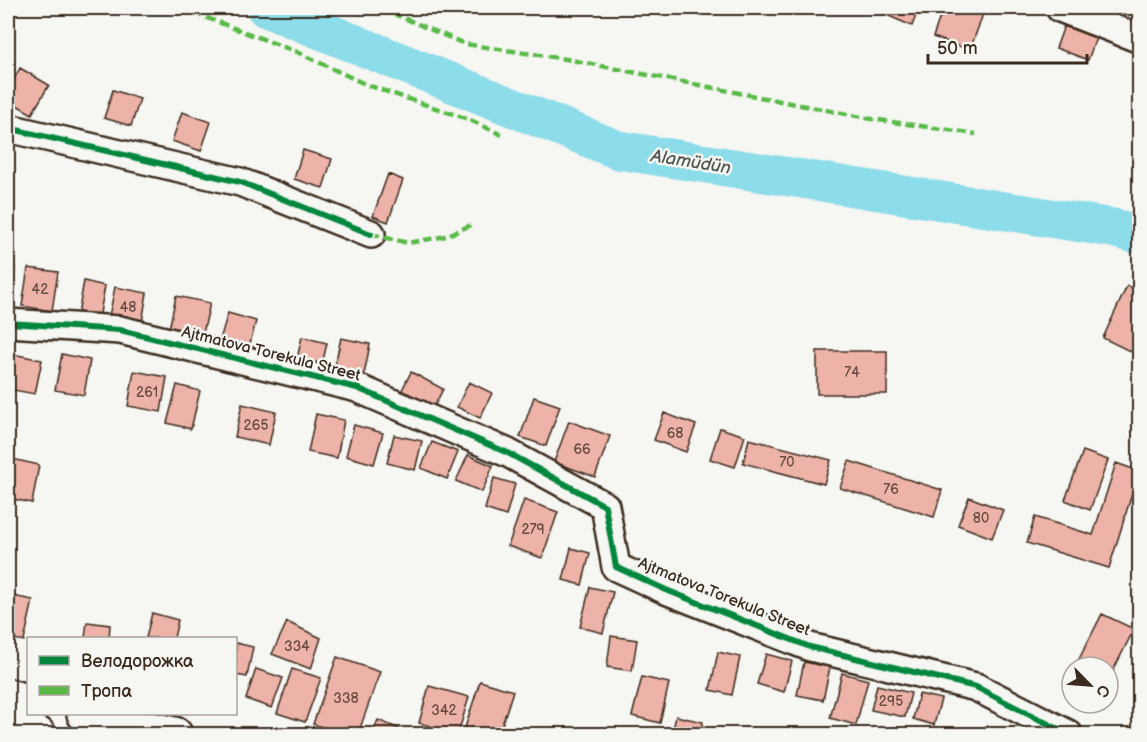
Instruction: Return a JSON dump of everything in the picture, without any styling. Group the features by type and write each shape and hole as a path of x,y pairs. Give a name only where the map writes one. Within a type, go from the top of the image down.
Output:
{"main road":[{"path":"8,696 27,701"},
{"path":"88,715 175,735"},
{"path":"8,728 38,735"}],"street":[{"path":"1060,8 1089,13 1140,39"},
{"path":"8,128 240,182 371,234"},
{"name":"Ajtmatova Torekula Street","path":"8,323 120,330 357,388 508,453 605,506 616,567 666,590 810,647 976,687 1068,735"}],"building":[{"path":"884,8 919,8 912,26 882,13"},
{"path":"943,8 964,8 983,14 970,50 933,37"},
{"path":"1064,26 1096,38 1088,60 1056,48"},
{"path":"20,68 49,85 32,114 8,100 8,90"},
{"path":"113,90 140,99 131,126 104,118"},
{"path":"182,112 211,122 201,151 172,141"},
{"path":"303,150 332,159 323,188 294,179"},
{"path":"388,174 403,180 388,222 373,216"},
{"path":"8,265 15,267 8,307"},
{"path":"28,268 58,272 52,311 22,306"},
{"path":"84,281 105,286 98,324 77,320"},
{"path":"1127,286 1140,291 1140,356 1103,338"},
{"path":"115,287 147,293 141,328 108,321"},
{"path":"176,296 210,303 201,342 168,334"},
{"path":"228,313 256,321 248,351 219,343"},
{"path":"302,337 327,343 321,369 296,363"},
{"path":"341,338 370,344 363,380 333,374"},
{"path":"817,351 887,351 887,394 817,394"},
{"path":"8,353 42,360 35,394 8,389"},
{"path":"62,354 90,360 84,395 55,390"},
{"path":"134,371 167,377 161,412 128,406"},
{"path":"411,372 443,389 433,409 401,392"},
{"path":"469,382 492,393 480,418 457,407"},
{"path":"177,385 200,391 191,429 167,423"},
{"path":"534,397 560,406 546,446 520,437"},
{"path":"242,404 276,412 269,445 235,437"},
{"path":"664,413 696,425 686,452 654,440"},
{"path":"316,414 344,420 337,458 308,452"},
{"path":"569,421 610,436 595,477 554,462"},
{"path":"354,425 383,433 374,464 346,456"},
{"path":"720,428 745,436 735,467 710,459"},
{"path":"394,435 422,441 415,470 387,463"},
{"path":"749,439 831,460 824,484 743,463"},
{"path":"432,442 458,452 447,479 421,468"},
{"path":"1083,451 1108,460 1090,510 1065,500"},
{"path":"468,455 493,466 482,492 456,481"},
{"path":"8,458 39,465 32,503 8,498"},
{"path":"849,461 942,490 934,517 840,488"},
{"path":"1116,463 1139,471 1109,568 1027,543 1035,517 1093,535"},
{"path":"494,478 515,484 506,516 485,509"},
{"path":"969,497 1003,510 992,538 958,525"},
{"path":"524,500 558,512 542,558 508,546"},
{"path":"571,548 590,553 582,585 563,580"},
{"path":"590,587 613,592 603,633 580,627"},
{"path":"8,595 33,600 24,641 8,638"},
{"path":"152,613 178,620 174,637 146,637"},
{"path":"1102,614 1134,629 1120,657 1120,655 1081,655"},
{"path":"87,622 110,625 109,637 85,637"},
{"path":"287,622 321,638 311,669 272,654"},
{"path":"611,636 637,640 632,671 607,667"},
{"path":"237,643 253,647 247,677 237,675"},
{"path":"718,652 740,657 732,695 710,690"},
{"path":"766,654 792,661 784,692 757,684"},
{"path":"337,657 380,672 358,734 343,734 313,724"},
{"path":"804,662 830,667 823,700 797,695"},
{"path":"256,669 283,678 272,708 246,699"},
{"path":"292,669 321,678 305,722 277,713"},
{"path":"842,673 868,680 856,725 830,718"},
{"path":"642,677 669,683 660,723 632,716"},
{"path":"480,681 513,691 499,734 463,734"},
{"path":"877,685 911,693 905,717 871,710"},
{"path":"429,686 469,697 458,734 419,723"},
{"path":"919,694 941,699 934,725 913,719"},
{"path":"676,716 703,722 700,734 672,734"},
{"path":"378,720 406,732 405,734 372,734"},
{"path":"986,726 1010,734 984,734"}],"waterway":[{"name":"Alamüdün","path":"266,8 618,150 1113,228 1140,235"}],"marked path":[{"path":"181,8 297,52 367,85 468,119 502,135"},
{"path":"380,8 465,44 566,59 872,119 976,134"},
{"path":"371,234 408,243 446,236 471,225"}],"cycle path":[{"path":"8,128 240,182 371,234"},
{"path":"8,323 120,330 357,388 508,453 605,506 616,567 666,590 810,647 976,687 1068,734"}]}
